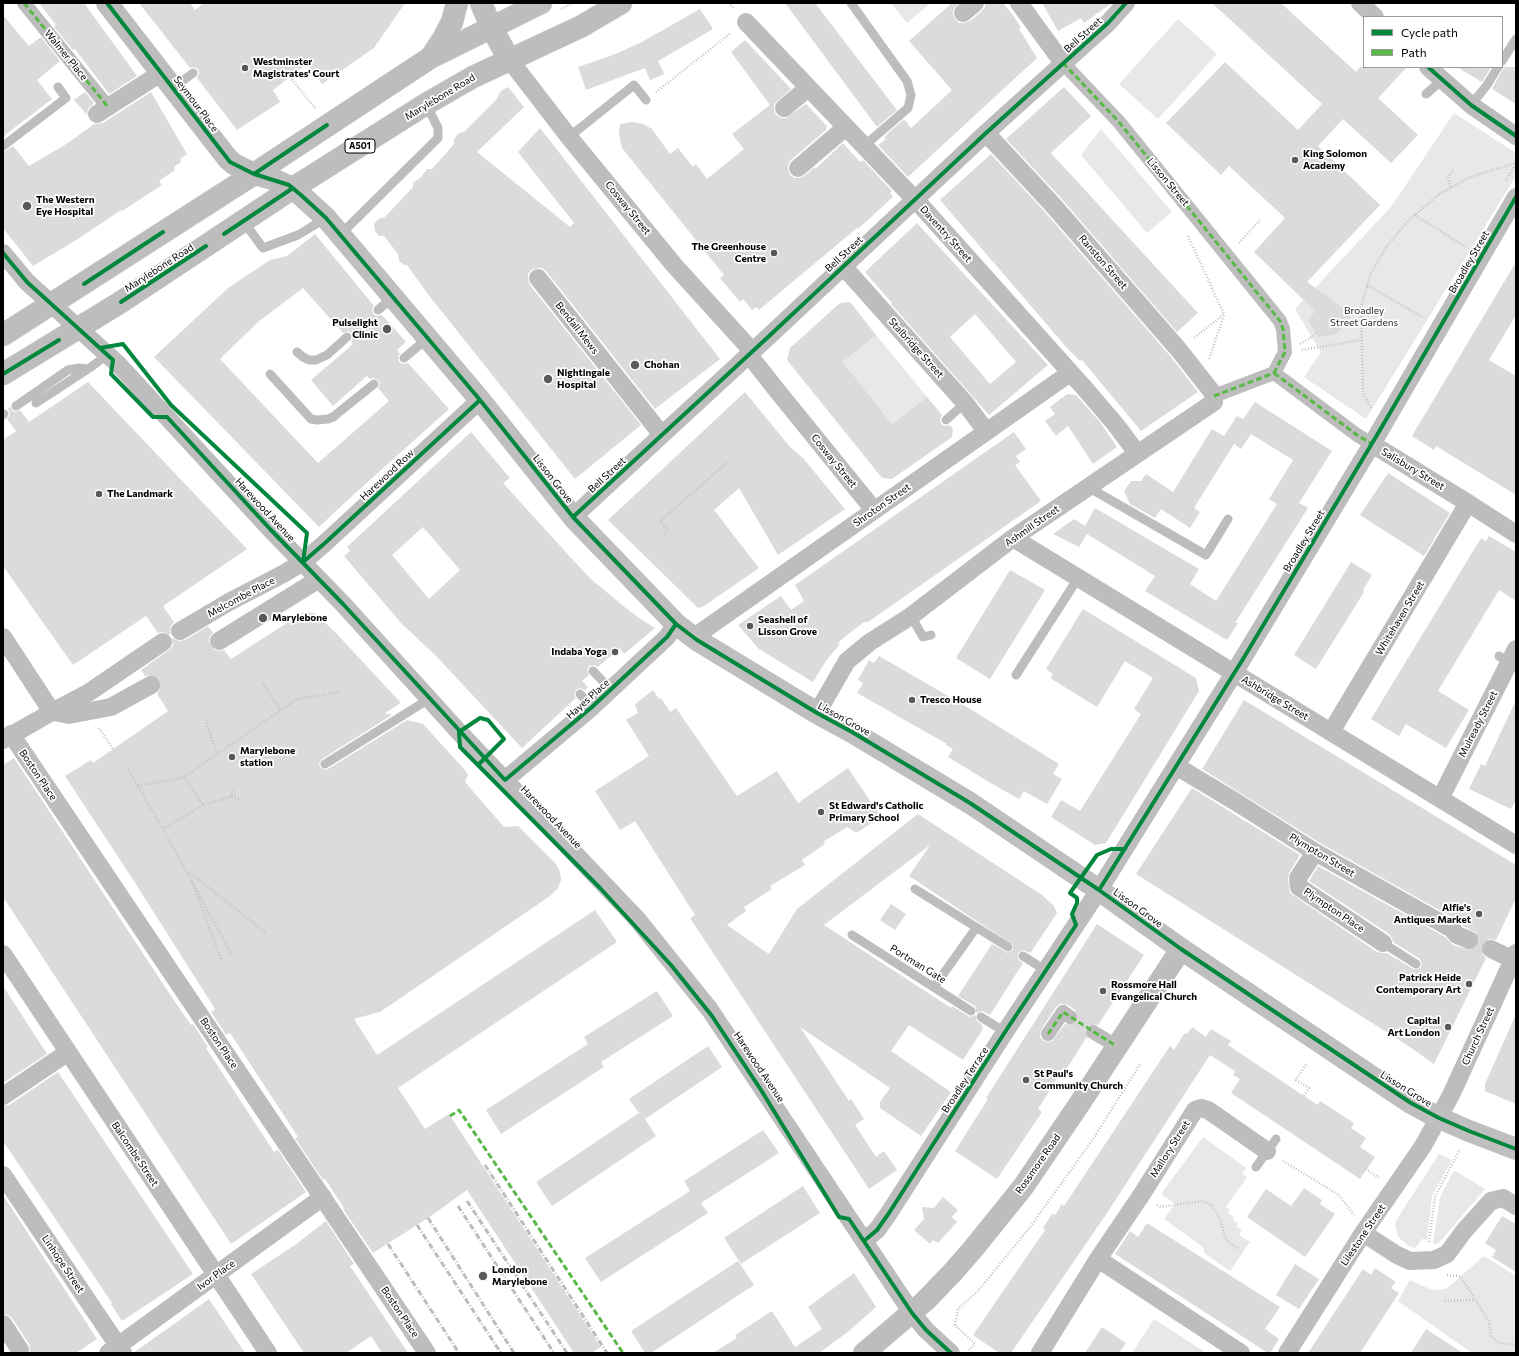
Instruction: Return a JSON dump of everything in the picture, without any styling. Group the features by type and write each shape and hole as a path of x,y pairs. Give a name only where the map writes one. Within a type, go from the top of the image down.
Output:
{"main road":[{"name":"Seymour Place","path":"107,3 228,159 234,164 254,174 275,180 293,188"},
{"path":"430,58 452,22 457,3"},
{"path":"481,3 491,27 509,59"},
{"path":"3,336 430,58 541,3"},
{"name":"Marylebone Road","path":"3,374 78,329 172,269 293,188 426,104 473,77 509,59 582,26 621,3"},
{"name":"Lisson Grove","path":"293,188 326,218 340,235 385,304 428,338 480,400 573,517 685,631 817,713 852,732 970,803 1400,1096 1439,1118 1516,1149"},
{"name":"Rossmore Road","path":"864,1353 925,1301 968,1255 1022,1187 1080,1104 1116,1046 1181,948"}],"street":[{"name":"Walmer Place","path":"24,3 102,110"},
{"name":"Lisson Street","path":"1019,3 1063,63 1119,122 1280,321 1283,329 1285,352"},
{"name":"Bell Street","path":"573,517 986,133 1108,23 1126,3"},
{"name":"Daventry Street","path":"746,22 915,199 1107,414 1137,453"},
{"name":"Cosway Street","path":"509,59 569,137 674,265 751,353 779,393 874,510"},
{"path":"1429,68 1471,105 1516,136"},
{"path":"102,110 167,80"},
{"path":"784,108 808,88"},
{"path":"794,171 846,127"},
{"name":"Ranston Street","path":"986,133 1052,204 1179,350 1214,396"},
{"name":"Broadley Street","path":"1099,890 1234,673 1380,431 1516,197"},
{"name":"Harewood Avenue","path":"3,253 27,282 119,365 270,529 319,579 429,699 637,919 699,995 738,1050 912,1312"},
{"name":"Stalbridge Street","path":"842,266 965,403 986,431"},
{"name":"Bendall Mews","path":"538,278 662,435"},
{"path":"1214,396 1274,373 1285,352"},
{"name":"Shroton Street","path":"685,631 874,510 1070,373"},
{"name":"Salisbury Street","path":"1274,373 1357,434 1380,431 1468,503 1516,534"},
{"name":"Ashmill Street","path":"817,713 847,661 870,642 911,616 1013,538 1137,453 1213,404 1215,400 1214,396"},
{"name":"Harewood Row","path":"303,562 326,543 480,400"},
{"name":"Whitehaven Street","path":"1331,732 1468,503"},
{"name":"Ashbridge Street","path":"1013,538 1516,845"},
{"name":"Melcombe Place","path":"180,631 229,602 303,562"},
{"path":"219,641 319,579"},
{"name":"Hayes Place","path":"505,780 586,701 610,690 668,637 685,631"},
{"path":"3,637 52,712 69,715 111,707 151,685"},
{"path":"7,737 88,693 163,642"},
{"name":"Mulready Street","path":"1440,799 1508,656"},
{"name":"Boston Place","path":"7,737 323,1198 427,1353"},
{"name":"Plympton Street","path":"1176,766 1315,852 1452,929 1457,935 1469,940"},
{"name":"Plympton Place","path":"1315,852 1298,878 1299,887 1383,943"},
{"name":"Broadley Terrace","path":"864,1241 877,1230 1045,970 1099,890"},
{"path":"1491,949 1515,958"},
{"name":"Balcombe Street","path":"3,954 67,1053 268,1353"},
{"name":"Church Street","path":"1439,1118 1515,958"},
{"path":"1048,1034 1063,1012 1070,1017"},
{"path":"1093,1032 1116,1046"},
{"path":"3,1096 67,1053"},
{"name":"Mallory Street","path":"1040,1353 1195,1110 1201,1108 1208,1110 1272,1145"},
{"name":"Lilestone Street","path":"1287,1353 1364,1233 1423,1146 1439,1118"},
{"name":"Linhope Street","path":"3,1175 116,1351"},
{"name":"Ivor Place","path":"116,1351 216,1275 323,1198"},
{"path":"1364,1233 1397,1255 1410,1261 1434,1260 1447,1254 1464,1231 1491,1201 1503,1198 1516,1206"},
{"path":"1098,1260 1241,1353"},
{"path":"912,1312 926,1330 946,1351"},
{"path":"3,1324 20,1350"}],"lane":[{"path":"851,3 907,81 912,95 908,108 864,146"},
{"path":"1503,59 1516,39"},
{"path":"1471,105 1487,85 1497,68"},
{"path":"167,80 193,73"},
{"path":"1426,94 1442,80"},
{"path":"569,137 634,85 646,100"},
{"path":"3,146 66,98 58,87"},
{"path":"340,235 438,138 438,128 426,104"},
{"path":"243,221 263,248 298,234 326,218"},
{"path":"297,352 302,357 309,360 316,360 327,355 347,337"},
{"path":"404,358 428,338"},
{"path":"36,403 107,355"},
{"path":"16,406 68,370 79,368 88,369"},
{"path":"270,374 311,419 317,420 333,417 374,384"},
{"path":"946,420 965,403"},
{"path":"1088,487 1206,555 1228,519"},
{"path":"1016,674 1078,578"},
{"path":"911,616 923,637 931,635"},
{"path":"593,671 610,690"},
{"path":"325,764 429,699"},
{"path":"915,889 1008,947"},
{"path":"934,987 976,928"},
{"name":"Portman Gate","path":"852,935 972,1011"},
{"path":"1383,943 1416,964"},
{"path":"1023,956 1045,970"},
{"path":"981,1017 1005,1032"},
{"path":"1256,1167 1272,1145"}],"path":[{"path":"646,100 746,22"},
{"path":"290,76 320,115"},
{"path":"1380,431 1363,393 1361,307 1371,273 1387,246 1415,215 1438,195 1470,177 1516,163"},
{"path":"1451,187 1448,178 1453,170"},
{"path":"1194,214 1182,224 1224,314 1209,360"},
{"path":"1415,215 1481,257"},
{"path":"1226,254 1260,220"},
{"path":"1367,286 1440,327"},
{"path":"1179,350 1224,314"},
{"path":"1285,352 1361,340"},
{"path":"664,534 668,530 660,522 728,462"},
{"path":"263,683 281,710"},
{"path":"138,786 184,777 297,699 340,692"},
{"path":"206,720 217,755"},
{"path":"98,726 114,749"},
{"path":"128,769 187,871 232,955"},
{"path":"184,777 203,805"},
{"path":"231,797 233,788"},
{"path":"163,829 203,805 237,794"},
{"path":"231,797 242,800"},
{"path":"187,871 266,933"},
{"path":"187,871 222,961"},
{"path":"968,1351 974,1344 955,1325 958,1309 978,1290 1030,1227 1091,1142 1141,1063"},
{"path":"1304,1096 1308,1088 1296,1080 1307,1063"},
{"path":"1272,1145 1339,1195 1359,1223 1364,1233"},
{"path":"1429,1244 1435,1198 1461,1149"},
{"path":"1142,1194 1160,1207 1203,1201 1212,1206 1220,1218 1226,1240 1238,1249"},
{"path":"1445,1275 1460,1276 1474,1300 1489,1320 1491,1337 1500,1343 1516,1345"},
{"path":"1445,1301 1474,1300"}],"green space":[{"path":"891,3 931,3 907,23"},
{"path":"1178,19 1217,54 1158,119 1119,84"},
{"name":"Broadley Street Gardens","path":"1454,113 1516,153 1516,176 1366,419 1304,377 1321,352 1295,309 1391,207"},
{"path":"1101,129 1172,212 1147,233 1081,155"},
{"path":"876,335 927,397 892,424 843,362"},
{"path":"1203,1137 1246,1168 1242,1174 1247,1177 1226,1207 1230,1210 1228,1213 1234,1217 1233,1220 1238,1223 1236,1226 1242,1230 1239,1235 1250,1242 1230,1271 1204,1253 1204,1248 1164,1219 1175,1204 1161,1194"},
{"path":"1439,1154 1452,1160 1432,1196 1427,1240 1422,1239 1415,1248 1409,1246 1398,1237 1395,1222"},
{"path":"1454,1170 1485,1189 1438,1244 1433,1244 1440,1197"},
{"path":"1484,1256 1516,1276 1516,1353 1472,1353 1398,1301 1410,1280 1432,1290 1446,1289"},
{"path":"1154,1319 1185,1339 1206,1353 1132,1353"}],"building":[{"path":"39,3 84,3 137,76 109,94 75,49 73,50 54,27 56,25"},
{"name":"Westminster Magistrates' Court","path":"139,3 190,3 195,10 204,3 405,3 374,48 322,84 307,64 273,90 280,102 237,130 197,78 199,73 198,69 193,67 190,68"},
{"path":"785,3 815,3 897,110 877,127"},
{"path":"952,3 959,3 953,10 953,15 959,23 964,23 970,21 982,11 985,7 985,3 1003,3 1013,15 1021,28 1019,29 1037,58 908,177 878,145 886,139 884,137 904,119 911,128 952,90 909,41"},
{"path":"1042,3 1112,3 1084,23 1081,18 1058,31"},
{"path":"1212,3 1281,3 1356,72 1360,67 1406,68 1378,98 1418,135 1391,163 1343,119 1318,146 1380,205 1307,282 1352,314 1346,325 1334,335 1318,337 1308,320 1315,311 1254,252 1285,218 1229,166 1221,175 1166,123 1225,62 1298,130 1322,104"},
{"path":"700,9 713,29 658,61 664,74 650,80 645,68 586,90 578,67 613,55 642,42"},
{"path":"3,15 29,46 41,37 60,61 37,80 52,99 3,138"},
{"path":"745,40 791,89 774,104 776,115 781,118 786,118 806,104 827,126 826,130 791,160 788,165 790,175 795,178 804,176 815,167 815,169 843,143 860,162 863,160 892,191 890,193 893,197 858,229 857,228 759,310 756,307 752,310 743,299 740,302 720,278 724,275 622,148 619,133 620,124 632,122 643,124 652,129 670,154 678,148 693,167 696,164 707,179 744,149 732,134 770,105 731,52"},
{"path":"1504,67 1516,67 1516,104 1492,89"},
{"path":"1459,68 1490,68 1482,82"},
{"path":"508,87 524,107 477,152 570,227 574,223 518,152 540,128 720,359 655,409 546,271 542,268 531,270 528,274 530,285 641,425 575,479 427,293 407,265 404,265 399,261 398,254 384,236 379,236 375,231 374,224 378,219 385,217 413,187 413,183 421,177 427,169 432,169 454,144 454,139 459,133 464,132 496,100 501,91"},
{"path":"1064,87 1091,116 1051,153 1198,313 1177,332 1060,197 1006,139"},
{"path":"85,92 94,103 88,109 87,115 74,100"},
{"path":"151,92 187,154 180,159 181,162 174,167 175,170 159,181 162,185 33,266 3,228 3,152 13,146 29,166 68,143 94,124 103,123"},
{"path":"991,154 1044,211 1171,357 1198,392 1141,431 1082,360 1080,361 1067,348 940,200"},
{"path":"917,223 1048,365 989,415 891,304 892,303 865,272","holes":["975,314 1016,362 990,384 950,337"]},
{"path":"315,234 374,306 372,308 373,314 384,317 406,342 397,350 400,354 398,356 399,362 402,364 408,363 449,409 319,527 154,357 228,288 270,260 287,256","holes":["303,288 343,333 349,331 353,336 351,342 353,344 311,380 333,406 367,376 370,379 373,378 378,380 380,383 378,388 389,401 318,463 220,359 258,322"]},
{"path":"1516,262 1516,315 1489,360 1516,376 1516,495 1436,446 1434,450 1412,436"},
{"path":"850,302 876,335 843,362 892,424 927,397 942,415 940,419 941,424 945,426 950,425 953,429 952,437 892,479 882,478 787,360 790,348 840,303"},
{"name":"The Landmark","path":"88,382 247,549 163,606 174,622 171,626 171,635 163,632 158,633 146,616 73,665 3,566 3,440 16,431 7,419 10,415 8,409 10,407 14,412 20,410 29,422"},
{"path":"745,392 790,447 803,458 845,509 778,555 739,488 714,510 759,568 704,606 698,608 608,520"},
{"path":"1067,394 1076,395 1100,422 1117,447 1093,464 1068,426 1056,436 1045,421 1055,414 1050,407"},
{"path":"1255,402 1332,451 1299,503 1308,508 1235,623 1238,623 1227,640 1145,591 1155,576 1087,534 1079,547 1053,534 1074,519 1085,526 1095,508 1199,569 1190,584 1216,601 1277,504 1269,499 1293,460 1251,434 1241,449 1234,444 1194,508 1200,512 1190,528 1161,509 1155,518 1130,504 1124,491 1131,481 1141,481 1146,474 1173,492 1212,429 1224,436 1237,416 1243,419"},
{"path":"471,432 510,478 503,483 572,559 591,579 622,605 655,628 624,654 620,648 598,667 594,665 589,666 587,670 589,675 582,681 588,687 585,690 579,688 576,690 574,695 576,698 522,748 437,657 401,623 344,556 350,551 347,547","holes":["423,527 460,570 429,599 392,555"]},
{"path":"1014,432 1026,449 1016,456 1020,462 1015,465 1041,501 868,622 864,622 847,635 838,643 840,644 826,661 813,682 759,649 738,625 781,596 791,610 804,601 795,585"},
{"path":"1388,473 1450,513 1424,556 1360,515"},
{"path":"1489,536 1516,552 1516,601 1499,590 1438,691 1469,710 1446,748 1406,724 1399,736 1371,719 1481,538 1486,541"},
{"path":"1351,562 1372,575 1363,590 1364,592 1316,669 1294,655"},
{"path":"1010,570 1045,590 990,679 956,658"},
{"path":"1083,609 1196,678 1199,691 1106,843 1095,845 1051,817 1061,800 1080,811 1141,714 1134,709 1153,678 1125,661 1097,707 1050,678 1053,674 1046,669"},
{"path":"304,612 315,613 336,633 401,703 385,713 392,715 322,759 319,764 320,767 325,770 328,769 407,720 423,724 464,769 468,775 465,782 504,827 518,826 556,864 560,872 561,880 558,888 550,896 380,1012 354,1019 377,1055 595,910 617,942 398,1088 425,1129 449,1114 601,1347 591,1353 574,1353 467,1190 428,1218 373,1253 343,1209 344,1208 325,1179 323,1180 295,1138 298,1137 230,1033 226,1035 211,1012 215,1009 65,776 91,760 93,763 168,711 157,694 161,686 160,680 156,676 145,676 141,670 173,646 172,638 180,641 185,640 208,626 213,633 210,636 210,647 214,650 224,650 231,659"},
{"path":"879,656 967,707 1059,764 1053,774 1062,779 1047,804 1024,791 1019,799 989,782 948,757 953,749 946,745 947,744 857,693 863,683 858,680 869,660 874,663"},
{"path":"653,690 659,699 661,698 670,712 676,708 737,796 777,771 798,803 848,768 881,817 856,833 847,827 823,842 825,844 802,860 805,865 770,886 772,889 744,907 746,911 727,925 769,954 797,909 918,814 1042,895 1054,906 1057,913 1030,953 1023,950 1018,953 1018,959 1023,963 990,1015 982,1011 976,1013 975,1006 958,996 992,944 1008,953 1013,950 1013,945 909,876 930,845 824,925 951,1008 952,1006 970,1017 976,1015 976,1020 983,1026 983,1029 963,1060 909,1025 891,1051 951,1092 921,1136 880,1108 880,1102 890,1088 800,1027 849,1101 851,1099 864,1119 855,1125 876,1157 884,1151 897,1170 869,1189 690,918 695,915 635,821 620,830 595,791 649,756 626,720 638,713 635,704"},
{"path":"1244,700 1516,865 1516,898 1496,940 1490,939 1482,944 1481,950 1486,958 1434,1064 1407,1045 1136,874 1192,788 1300,855 1289,873 1288,879 1290,893 1377,952 1387,953 1413,969 1418,969 1422,964 1420,959 1393,942 1389,934 1309,881 1318,866 1445,937 1453,945 1470,950 1475,949 1479,939 1477,933 1463,926 1457,920 1320,843 1202,769"},
{"path":"1516,700 1516,800 1511,809 1469,789 1481,764 1485,766"},
{"path":"14,758 175,1002 191,1025 193,1024 208,1047 206,1048 274,1152 278,1150 306,1192 231,1244 3,897 3,765"},
{"path":"891,904 906,914 895,930 880,920"},
{"path":"1097,924 1144,955 1098,1025 1093,1024 1086,1027 1085,1032 1088,1039 1086,1038 1066,1070 1063,1069 1038,1109 1042,1112 997,1179 955,1151 988,1099 986,1098","holes":["1060,1004 1068,1005 1075,1010 1078,1017 1077,1022 1073,1025 1065,1024 1052,1041 1044,1041 1040,1037 1041,1030 1056,1007"]},
{"path":"3,986 47,1054 3,1083"},
{"path":"657,991 673,1016 601,1062 604,1067 501,1134 486,1110 588,1044 584,1037"},
{"path":"1516,1014 1516,1104 1485,1091 1485,1084"},
{"path":"1192,1027 1206,1037 1211,1029 1231,1041 1228,1045 1304,1096 1318,1105 1320,1101 1354,1123 1351,1128 1366,1138 1360,1147 1375,1157 1360,1179 1231,1093 1240,1079 1233,1075 1235,1071 1210,1055 1105,1216 1011,1353 999,1353 973,1335 1045,1230 1043,1228 1052,1214 1055,1215 1062,1204 1064,1206 1170,1046 1174,1050 1185,1033 1187,1034"},
{"path":"708,1046 722,1067 645,1119 656,1136 552,1206 536,1182 639,1113 629,1099"},
{"path":"58,1072 193,1274 122,1321 111,1304 112,1303 3,1141 3,1106 9,1105"},
{"path":"763,1130 779,1153 701,1203 708,1213 601,1282 585,1258 690,1191 684,1181"},
{"path":"803,1186 820,1213 741,1264 724,1238"},
{"path":"1304,1188 1322,1200 1320,1204 1335,1214 1305,1257 1247,1217 1266,1189 1291,1206"},
{"path":"3,1195 97,1339 76,1353 30,1353 29,1344 12,1318 3,1314"},
{"path":"943,1197 958,1210 952,1217 957,1222 938,1243 933,1240 930,1244 914,1230 924,1219 922,1207 934,1208"},
{"path":"1502,1216 1516,1224 1516,1272 1492,1257 1496,1250 1485,1243"},
{"path":"326,1221 354,1264 350,1266 408,1353 382,1353 371,1336 346,1353 304,1353 251,1274 295,1245"},
{"path":"1147,1223 1280,1307 1265,1329 1279,1339 1270,1353 1115,1254 1130,1231 1138,1237"},
{"path":"738,1261 754,1285 651,1353 645,1353 631,1331"},
{"path":"1295,1264 1319,1279 1299,1309 1276,1295"},
{"path":"1375,1268 1396,1282 1391,1288 1399,1293 1360,1353 1308,1353 1363,1269 1371,1275"},
{"path":"854,1273 876,1307 849,1331 819,1353 713,1353 737,1338 735,1335 772,1311 795,1347 822,1329 808,1307"},
{"path":"209,1299 245,1353 133,1353 184,1317"},
{"path":"1102,1327 1126,1343 1119,1353 1085,1353"},
{"path":"1426,1329 1463,1353 1411,1353"}],"tunnel":[{"path":"151,685 219,641"},
{"path":"1469,940 1491,949"},
{"path":"1070,1017 1093,1032"}],"railway":[{"path":"485,1165 607,1353"},
{"path":"467,1201 567,1353"},
{"path":"458,1206 554,1353"},
{"path":"428,1218 514,1353"},
{"path":"417,1225 501,1353"},
{"path":"388,1244 459,1353"}],"marked path":[{"path":"24,3 108,107"},
{"path":"1063,63 1119,122 1280,321 1283,329 1285,352 1274,373"},
{"path":"1274,373 1357,435 1372,444"},
{"path":"1214,396 1274,373"},
{"path":"1048,1034 1063,1012 1116,1046"},
{"path":"450,1116 459,1110 623,1353"}],"cycle path":[{"path":"107,3 230,162 254,174 289,185 326,218 480,400 573,517 676,624 697,640 970,803 1099,890 1181,949 1411,1103 1439,1118 1516,1149"},
{"path":"573,517 986,133 1108,23 1126,3"},
{"path":"1429,68 1471,105 1516,136"},
{"path":"254,174 327,125"},
{"path":"224,234 293,188"},
{"path":"1099,890 1243,659 1380,430 1516,197"},
{"path":"84,284 163,232"},
{"path":"121,302 206,246"},
{"path":"3,253 27,282 113,360 111,374 153,417 167,417 270,529 343,604 505,780 592,707 667,637 676,624"},
{"path":"3,374 59,340"},
{"path":"100,348 123,344 171,405 307,533 303,562"},
{"path":"303,562 480,400"},
{"path":"459,732 480,718 488,720 504,739 480,763"},
{"path":"459,732 460,747 600,888 671,965 712,1016 761,1090 839,1217 849,1219 912,1313 926,1330 951,1353"},
{"path":"864,1241 877,1230 889,1213 1005,1032 1076,925 1072,914 1077,903 1077,898 1070,893 1097,855 1111,849 1125,849"}],"place":[{"name":"Westminster Magistrates' Court","path":"245,68"},
{"name":"King Solomon Academy","path":"1295,160"},
{"name":"The Western Eye Hospital","path":"27,206"},
{"name":"The Greenhouse Centre","path":"774,253"},
{"name":"Pulselight Clinic","path":"387,329"},
{"name":"Chohan","path":"635,365"},
{"name":"Nightingale Hospital","path":"548,379"},
{"name":"The Landmark","path":"99,494"},
{"name":"Marylebone","path":"263,618"},
{"name":"Seashell of Lisson Grove","path":"750,626"},
{"name":"Indaba Yoga","path":"615,652"},
{"name":"Tresco House","path":"912,700"},
{"name":"Marylebone station","path":"232,757"},
{"name":"St Edward's Catholic Primary School","path":"821,812"},
{"name":"Alfie's Antiques Market","path":"1479,914"},
{"name":"Patrick Heide Contemporary Art","path":"1469,984"},
{"name":"Rossmore Hall Evangelical Church","path":"1103,991"},
{"name":"Capital Art London","path":"1448,1027"},
{"name":"St Paul's Community Church","path":"1026,1080"},
{"name":"London Marylebone","path":"483,1276"}]}
